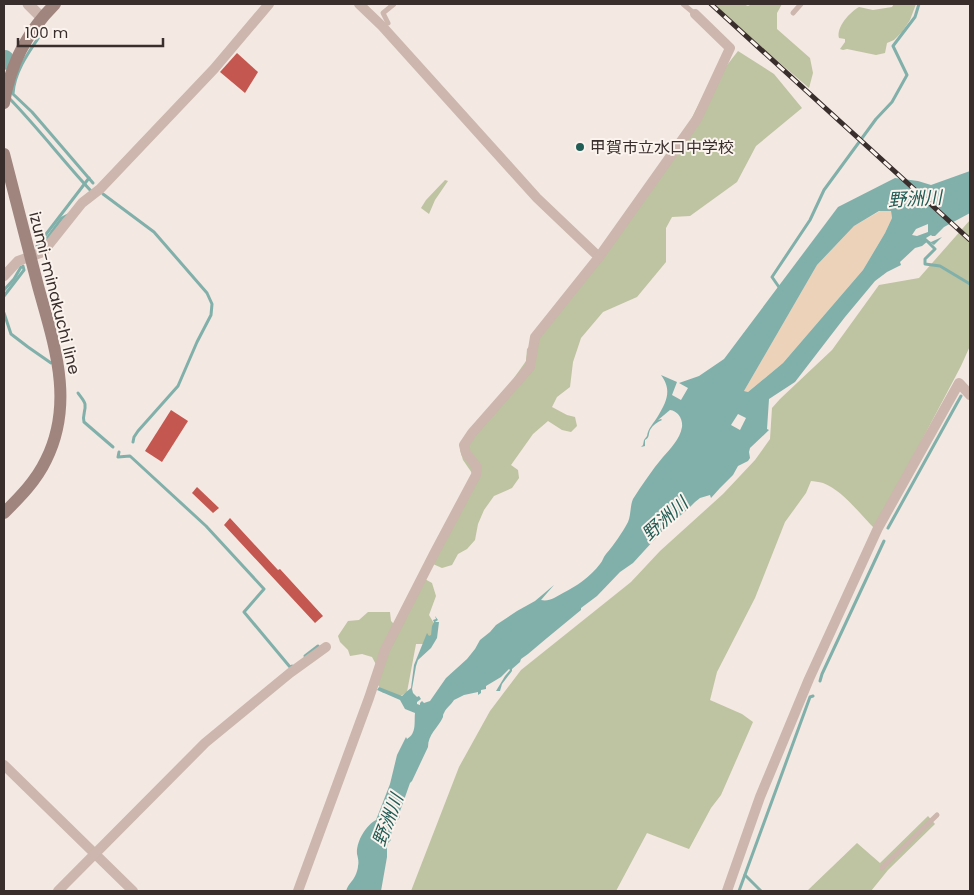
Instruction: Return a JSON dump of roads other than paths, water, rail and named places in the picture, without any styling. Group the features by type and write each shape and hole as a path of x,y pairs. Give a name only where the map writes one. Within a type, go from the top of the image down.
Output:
{"main road":[{"path":"4,103 5,89 20,51 42,18 55,4"},
{"name":"izumi-minakuchi line","path":"4,154 52,338 61,389 56,432 46,460 31,484 4,513"}],"street":[{"path":"28,4 42,18"},
{"path":"4,276 18,261 43,252 82,203 100,189 214,70 269,4"},
{"path":"359,4 382,26 537,198 599,257"},
{"path":"298,891 385,650 476,474 477,467 466,453 464,445 530,367 535,337 599,257 697,119 730,48 695,14"},
{"path":"727,891 760,798 808,679 878,528 959,383 970,394"},
{"path":"58,891 205,743 290,673 326,647"},
{"path":"4,766 132,891"}],"lane":[{"path":"388,23 383,13 394,4"},
{"path":"683,4 695,14"},
{"path":"793,13 801,4"},
{"path":"882,868 937,815"}],"water":[{"name":"野洲川","path":"970,171 970,213 944,227 935,236 931,235 926,238 931,242 942,237 934,245 928,241 922,246 915,248 900,262 901,265 875,281 795,382 769,399 767,429 769,430 750,448 750,458 748,461 738,466 733,475 711,498 710,495 700,498 695,502 665,528 633,563 620,572 597,596 521,659 502,684 500,691 496,691 509,669 501,677 486,686 486,689 481,690 481,693 478,695 478,692 464,695 454,700 443,714 441,721 431,735 428,747 410,783 399,814 400,817 393,828 391,840 388,843 381,891 346,891 357,870 357,849 362,834 376,820 390,784 397,755 406,737 407,739 412,734 414,727 415,713 405,709 400,700 377,690 379,687 402,696 411,688 414,665 427,633 429,636 431,635 433,620 436,619 435,616 438,620 435,622 439,622 437,638 431,648 418,660 412,689 413,693 421,699 417,702 420,705 422,701 424,703 430,701 446,678 467,659 480,640 496,625 535,601 554,585 541,600 552,599 573,587 588,577 601,563 628,522 633,499 681,431 681,418 670,410 658,420 662,420 651,428 645,440 645,446 641,447 650,428 666,400 666,386 661,375 677,382 672,395 681,400 688,388 679,383 699,376 724,359 838,207 895,178 931,185","holes":["879,211 891,211 892,218 885,233 863,270 783,363 748,392 744,391 817,265 854,226","928,224 928,232 917,236 912,235 916,229","738,414 746,418 740,430 731,425"]}],"waterway":[{"path":"781,290 772,277 810,220 824,190 876,119 892,102 907,75 893,46 915,17 919,4"},
{"path":"39,37 19,71 13,94 32,112 93,183"},
{"path":"10,99 92,192"},
{"path":"37,246 89,178"},
{"path":"103,194 154,232 207,293 212,304 211,315 178,386 138,431 133,442"},
{"path":"43,244 62,218 68,215"},
{"path":"926,240 935,249 925,259 925,264 940,266 970,284"},
{"path":"4,296 24,270 23,266"},
{"path":"4,290 14,279 21,267"},
{"path":"4,313 11,334 51,363"},
{"path":"78,393 85,404 84,422 113,447"},
{"path":"888,528 961,396"},
{"path":"119,452 118,457 130,456 206,526 264,589 244,612 290,667 292,666"},
{"path":"820,681 884,541"},
{"path":"305,656 318,646"},
{"path":"739,891 810,697 813,696"},
{"path":"745,875 761,891"}],"railway":[{"path":"711,4 970,240"}],"place":[{"name":"甲賀市立水口中学校","path":"580,147"}]}
